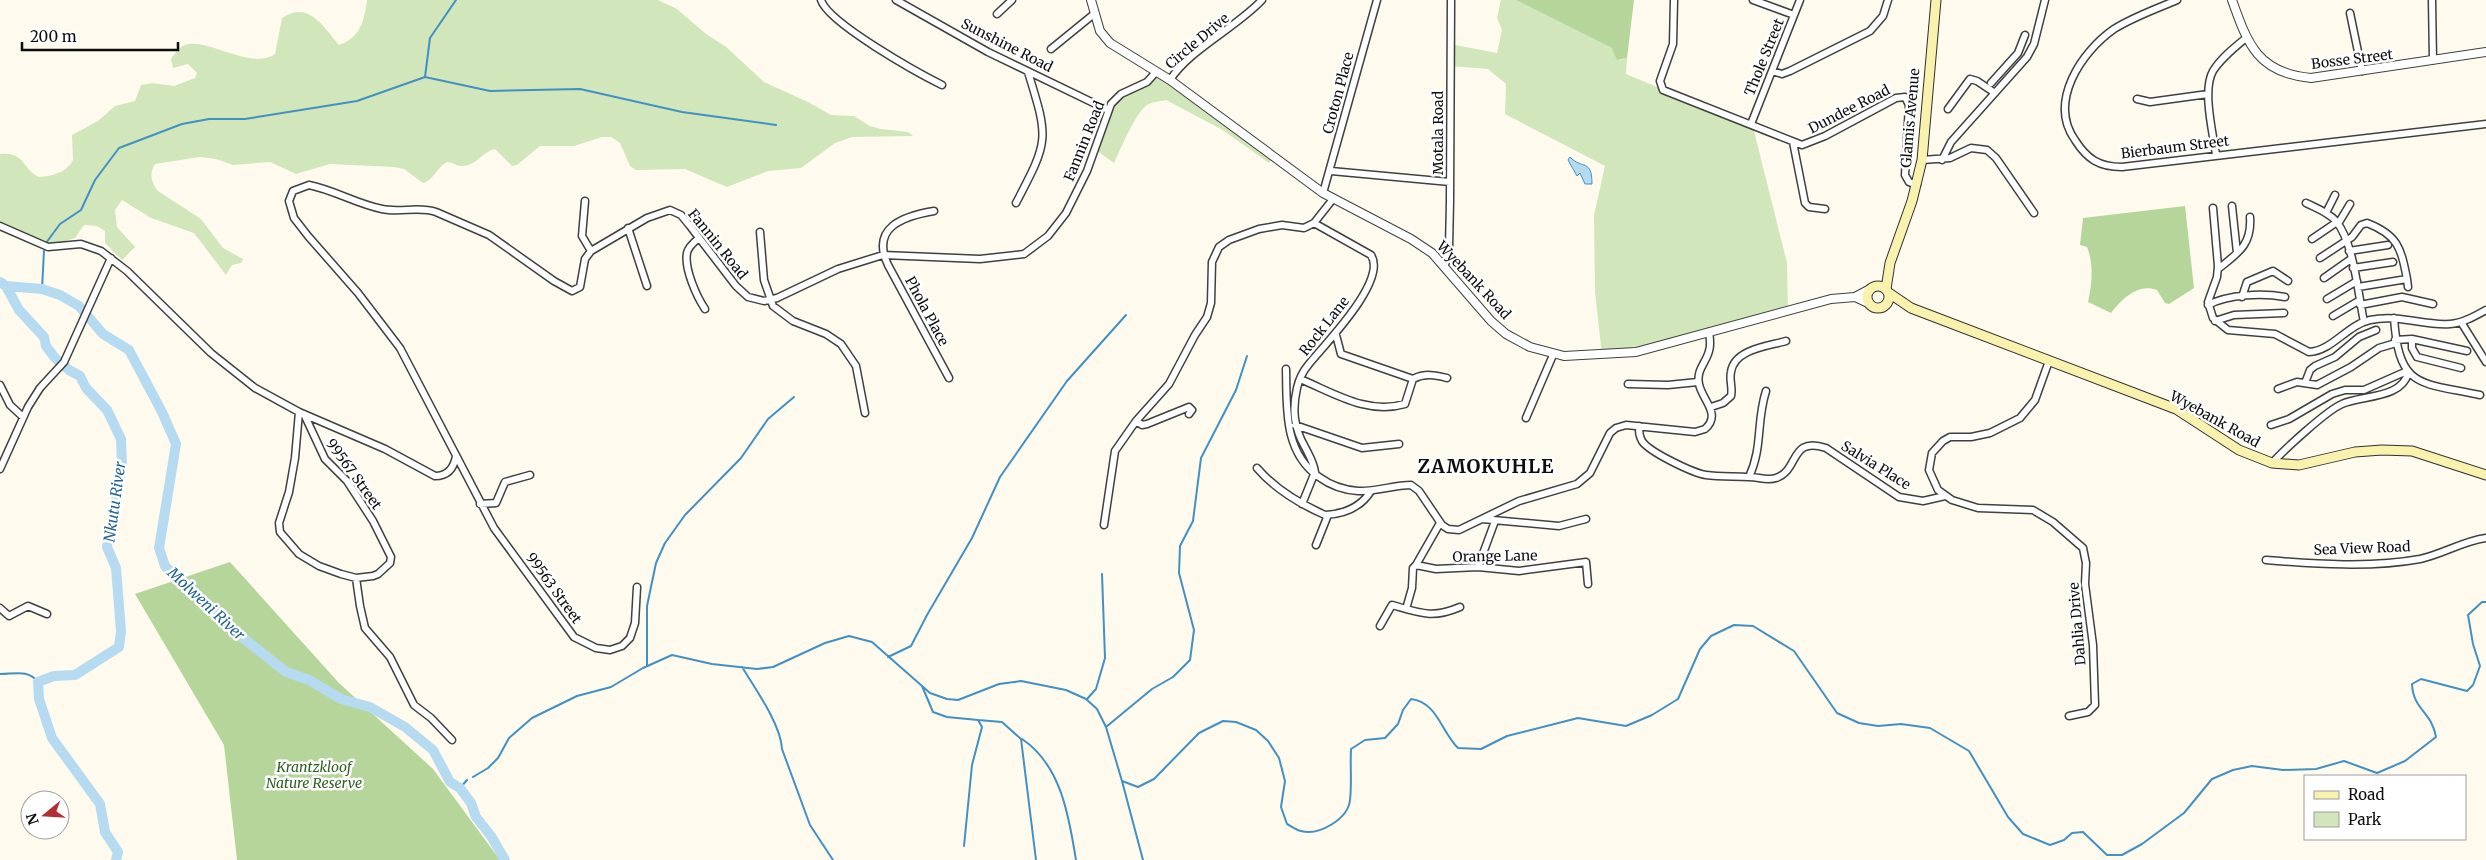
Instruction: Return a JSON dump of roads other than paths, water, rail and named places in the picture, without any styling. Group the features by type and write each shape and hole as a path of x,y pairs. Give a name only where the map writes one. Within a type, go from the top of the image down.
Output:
{"main road":[{"name":"Glamis Avenue","path":"1888,291 1890,263 1917,185 1922,160 1936,0"},
{"name":"Glamis Avenue","path":"1873,288 1890,263"},
{"path":"1873,288 1888,291 1889,300 1885,306 1877,308 1870,304 1867,297 1873,288"},
{"name":"Wyebank Road","path":"1888,291 1910,308"},
{"name":"Wyebank Road","path":"1885,306 1910,308 2176,409 2239,450 2272,464 2299,465 2355,452 2382,450 2412,451 2486,475"}],"street":[{"path":"821,0 826,10 845,26 942,85"},
{"name":"Sunshine Road","path":"896,0 1028,72 1108,110"},
{"path":"997,14 1012,0"},
{"name":"Wyebank Road","path":"1091,0 1100,31 1106,40 1127,55 1170,80 1323,193 1411,239 1432,253 1445,265 1491,321 1506,334 1530,347 1553,355 1581,357 1636,352 1823,300 1855,297 1873,288"},
{"name":"Circle Drive","path":"1170,80 1179,69 1243,18 1262,0"},
{"name":"Croton Place","path":"1323,193 1331,171 1377,0"},
{"name":"Motala Road","path":"1445,265 1449,248 1451,0"},
{"name":"Dundee Road","path":"1674,0 1673,44 1661,78 1661,87 1666,91 1793,142 1805,145 1896,98 1904,97 1909,105 1905,175 1910,182 1917,185"},
{"path":"1753,0 1794,15"},
{"name":"Thole Street","path":"1751,124 1800,0"},
{"path":"1772,71 1782,74 1790,72 1864,34 1874,27 1883,16 1888,0"},
{"path":"1942,160 1951,142 2027,57 2036,36 2045,0"},
{"name":"Bierbaum Street","path":"2177,0 2120,26 2098,43 2070,82 2064,111 2066,123 2083,152 2096,163 2122,167 2486,124"},
{"name":"Bosse Street","path":"2232,0 2246,38 2262,60 2272,67 2294,76 2311,78 2486,52"},
{"path":"2432,0 2433,60"},
{"path":"2350,13 2362,71"},
{"path":"1051,49 1094,14"},
{"path":"1991,83 2018,53 2025,35"},
{"path":"2216,155 2208,94 2213,71 2246,38"},
{"path":"1016,203 1038,162 1043,143 1043,121 1028,72"},
{"name":"Fannin Road","path":"592,251 628,228 657,213 670,210 681,216 742,292 756,300 770,300 838,269 883,255 980,259 1017,256 1032,250 1048,236 1066,213 1087,171 1108,110 1121,94 1147,82 1156,72"},
{"path":"1948,109 1970,80 1977,80 1994,93"},
{"path":"2137,99 2150,102 2208,94"},
{"path":"1793,142 1805,203 1809,207 1825,209"},
{"path":"1922,160 1942,160 1971,148 1980,148 1991,153 2034,213"},
{"path":"1331,171 1450,182"},
{"path":"0,226 42,246 57,248 81,244 93,247 111,258 211,353 255,388 301,413 385,448 436,476 449,472 454,466 456,455 400,348 358,293 294,218 289,201 292,191 309,185 380,209 397,211 427,209 436,212 490,235 572,292 580,288 583,265 592,251 582,236 585,201"},
{"path":"2326,213 2335,195"},
{"path":"1104,526 1115,451 1136,421 1169,384 1210,310 1212,262 1219,247 1229,240 1259,229 1282,225 1304,228 1314,223 1333,199"},
{"path":"2306,203 2326,213 2337,223 2351,259 2364,322"},
{"path":"2312,239 2337,223 2350,204"},
{"path":"2232,206 2237,253"},
{"path":"2213,208 2218,269 2208,305 2215,321 2228,330 2275,334 2309,352 2321,350 2364,322 2394,318 2408,318 2436,324 2461,322 2486,310"},
{"path":"883,255 884,239 899,221 910,215 934,211"},
{"path":"2218,269 2248,241 2250,218"},
{"name":"Rock Lane","path":"1314,223 1368,253 1374,260 1369,282 1362,297 1336,335 1309,364 1300,379 1295,400 1295,425 1315,466 1315,474"},
{"path":"2320,258 2352,237 2364,223 2382,230 2397,244 2408,287"},
{"path":"628,228 647,286"},
{"path":"760,232 764,280 770,300 775,308 784,316 826,334 841,344 856,366 865,413"},
{"path":"698,238 689,247 686,257 694,291 705,309"},
{"path":"2349,252 2388,245"},
{"name":"Phola Place","path":"883,255 948,378"},
{"path":"0,468 23,417 40,388 62,364 85,312 97,292 111,258"},
{"path":"2324,278 2351,259"},
{"path":"2353,268 2393,262"},
{"path":"2242,298 2247,282 2265,272 2272,271 2288,281"},
{"path":"2327,298 2357,284 2407,279"},
{"path":"2208,305 2225,299 2265,295 2286,297"},
{"path":"1855,297 1870,304"},
{"path":"2333,316 2360,302 2402,298 2433,304"},
{"path":"2215,321 2234,315 2284,313"},
{"path":"2394,318 2395,342 2401,362 2407,372 2422,383 2480,395"},
{"path":"2461,322 2486,362"},
{"path":"2305,383 2310,370 2315,366 2335,357 2359,337 2376,330"},
{"path":"1286,369 1290,433 1301,458 1315,474 1334,486 1356,491 1371,491 1411,485 1419,491 1440,523 1448,529 1459,530 1519,501 1576,484 1590,473 1614,430 1626,425 1701,431 1711,422 1711,407 1698,382 1699,372 1709,353 1709,332"},
{"path":"1336,335 1341,354 1413,378 1427,375 1447,378"},
{"path":"2412,339 2412,348 2417,357 2461,368"},
{"path":"2278,389 2297,382 2317,385 2351,367 2379,348 2395,342 2412,339 2467,351"},
{"path":"1711,407 1723,403 1731,396 1731,371 1738,358 1746,353 1786,341"},
{"path":"1526,418 1553,355"},
{"path":"1945,496 1934,484 1930,476 1929,462 1932,453 1938,445 1950,438 1979,436 2011,424 2020,418 2035,400 2049,361"},
{"path":"2271,426 2332,394 2345,390 2364,390 2407,372"},
{"path":"2272,464 2293,443 2341,404 2383,394 2396,388 2402,384 2407,372"},
{"path":"1300,379 1362,406 1378,407 1405,404 1413,378"},
{"path":"1628,384 1668,385 1698,382"},
{"path":"0,385 10,405 23,417"},
{"path":"1639,426 1639,436 1644,444 1689,469 1706,475 1749,477 1758,456 1759,415 1766,391"},
{"path":"1136,421 1142,425 1148,424 1190,407 1192,410 1189,414"},
{"name":"99567 Street","path":"301,413 325,459 347,481 373,521 391,557 390,563 378,574 356,578 328,570 295,550 279,528 289,492 301,413"},
{"path":"1295,425 1362,448 1399,444"},
{"name":"Salvia Place","path":"1749,477 1765,479 1778,477 1789,467 1798,451 1803,447 1815,445 1826,448 1899,497 1922,501 1945,496"},
{"name":"99563 Street","path":"456,455 494,528 579,641 602,649 622,646 630,638 635,623 637,587"},
{"path":"1257,468 1269,481 1302,504 1328,515 1356,507 1365,500 1371,491"},
{"path":"1302,504 1315,474"},
{"path":"480,504 496,503 505,482 530,475"},
{"name":"Dahlia Drive","path":"1945,496 1978,508 2033,510 2053,522 2083,548 2086,563 2084,584 2093,645 2095,705 2088,712 2069,716"},
{"path":"1316,545 1328,515"},
{"path":"1481,519 1559,526 1586,519"},
{"path":"1478,567 1495,521"},
{"path":"1406,609 1412,588 1415,566 1440,523"},
{"name":"Sea View Road","path":"2266,560 2320,563 2397,562 2434,556 2486,538"},
{"name":"Orange Lane","path":"1415,566 1436,570 1478,567 1519,571 1586,562 1588,584"},
{"path":"356,578 358,599 366,628 390,657 414,705 431,718 452,740"},
{"path":"1380,626 1392,605 1442,615 1460,607"},
{"path":"0,608 9,616 28,606 47,614"}],"water":[{"path":"1570,157 1574,161 1588,167 1592,176 1592,184 1585,184 1580,173 1577,176 1568,160"}],"waterway":[{"path":"425,77 430,38 456,0"},
{"path":"46,243 60,224 81,210 95,180 119,148 182,124 209,119 245,119 357,101 425,77 490,91 580,89 682,112 776,125"},
{"path":"42,289 44,251"},
{"name":"Molweni River","path":"0,282 6,286 42,289 60,295 79,306 103,334 129,350 162,412 176,444 159,548 165,566 238,634 286,672 309,680 341,699 370,707 405,727 433,750 450,782 460,788 471,803 476,817 491,836 505,860"},
{"name":"Nkutu River","path":"6,286 19,310 44,337 46,346 55,358 69,370 80,376 86,388 107,410 121,439 122,466 107,547 116,568 121,631 119,647 75,675 54,676 38,682 39,699 52,738 100,804 105,832 118,852 116,860"},
{"path":"888,657 911,646 972,538 1000,477 1067,381 1126,315"},
{"path":"1106,727 1152,689 1173,677 1190,660 1194,630 1179,573 1180,546 1193,521 1201,458 1236,390 1247,356"},
{"path":"647,666 647,606 656,563 665,543 685,515 741,458 768,419 794,397"},
{"path":"1087,699 1096,689 1105,658 1102,574"},
{"path":"473,777 488,768 498,758 509,738 532,718 577,696 611,687 643,668 672,655 712,664 757,669 773,667 825,643 849,636 872,642 930,693 947,699 958,700 999,684 1021,681 1066,690 1086,699 1097,709 1106,727 1122,781 1138,787 1154,779 1199,733 1223,721 1236,722 1256,730 1268,741 1279,758 1285,781 1281,807 1287,824 1308,832 1324,828 1344,814 1350,800 1351,749 1365,740 1385,738 1398,724 1403,710 1411,699 1420,701 1433,711 1458,748 1481,749 1507,736 1578,718 1626,726 1652,715 1678,699 1700,649 1711,636 1734,625 1753,626 1794,651 1837,713 1859,723 1878,726 1901,724 1930,728 1969,751 2008,817 2023,834 2050,845 2064,840 2072,833 2083,832 2107,855 2122,855 2142,844 2184,813 2212,779 2233,770 2252,766 2283,770 2316,769 2344,761 2377,773 2405,761 2436,737 2431,722 2416,700 2412,684 2421,679 2467,691 2473,685 2480,666 2473,644 2468,615 2482,602 2486,602"},
{"path":"742,667 777,729 782,749 810,825 833,860"},
{"path":"0,674 26,674 38,682"},
{"path":"922,686 933,712 947,717 978,720 982,727 972,765 964,846"},
{"path":"978,720 1002,722 1021,739 1036,860"},
{"path":"1022,739 1046,763 1054,777 1066,809 1076,860"},
{"path":"460,788 467,780"},
{"path":"1122,781 1143,860"}],"district":[{"name":"ZAMOKUHLE","path":"1486,466"}],"park label":[{"name":"Krantzkloof Nature Reserve","path":"314,776"}]}
